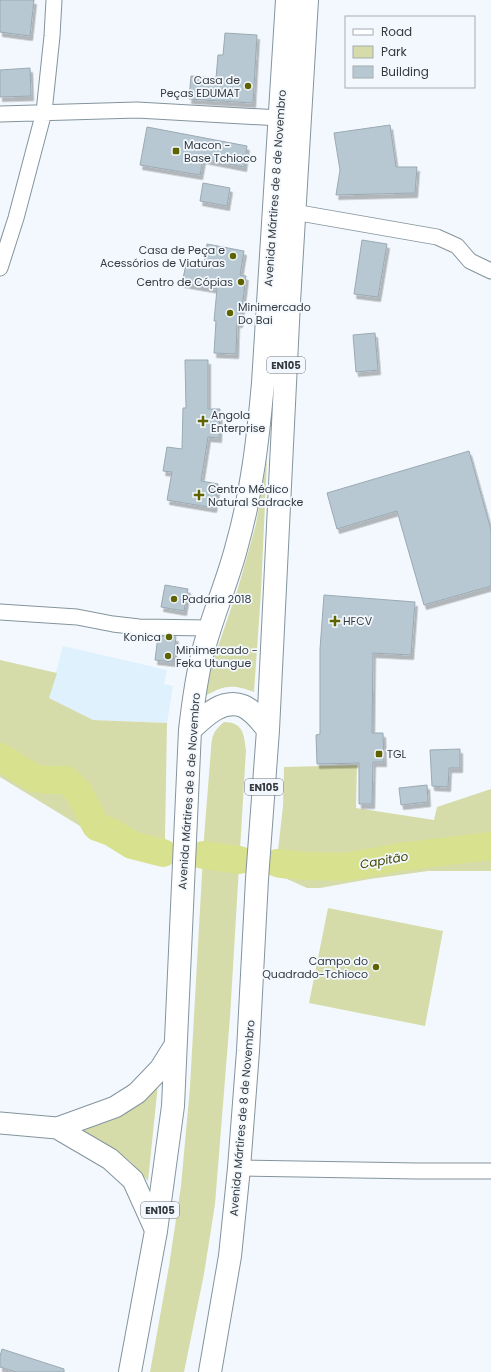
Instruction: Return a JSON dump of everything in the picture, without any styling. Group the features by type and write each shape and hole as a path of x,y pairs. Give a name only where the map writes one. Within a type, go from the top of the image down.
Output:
{"main road":[{"name":"Avenida Mártires de 8 de Novembro","path":"130,1372 156,1231 173,1106 190,730 197,676 210,628 237,546 247,505 254,465 263,383 286,0"},
{"name":"Avenida Mártires de 8 de Novembro","path":"210,1372 230,1256 239,1168 248,1051 257,879 268,730 272,619 307,0"},
{"path":"190,730 214,709 230,704 243,706 255,714 268,730"}],"street":[{"path":"0,268 16,218 44,112 52,36 54,0"},
{"path":"0,114 137,110 280,118"},
{"path":"294,212 437,237 457,246 470,261 491,271"},
{"path":"0,612 77,617 139,627 210,628"},
{"path":"0,1123 57,1128 115,1107 138,1093 160,1070 175,1045"},
{"path":"57,1128 110,1159 133,1180 156,1231"},
{"path":"239,1168 417,1171 491,1170"}],"shaded area":[{"path":"63,646 167,670 164,684 173,686 167,723 93,720 49,698"}],"green space":[{"path":"267,459 261,592 254,692 229,687 205,696 210,670 238,588 256,524"},
{"path":"0,660 57,673 49,698 93,720 167,723 165,838 162,866 85,835 80,826 0,777"},
{"path":"224,722 235,724 239,727 243,734 246,750 230,1017 215,1204 204,1274 184,1372 150,1372 169,1266 181,1186 190,1087 204,838 211,744 215,731"},
{"path":"357,765 356,808 434,820 437,807 491,789 491,871 428,871 320,888 307,888 287,879 275,877 283,806 284,767"},
{"name":"Campo do Quadrado-Tchioco","path":"328,908 443,931 425,1026 309,1003"},
{"path":"158,1084 148,1181 130,1161 102,1141 75,1130 104,1123 120,1116"}],"building":[{"path":"0,0 34,0 30,36 0,32"},
{"path":"225,33 257,35 253,103 189,99 191,76 216,78 218,55 223,55"},
{"path":"30,68 31,96 0,97 0,70"},
{"path":"390,125 396,167 417,167 415,193 336,195 340,170 334,133"},
{"path":"147,127 247,146 244,167 203,159 200,175 140,165"},
{"path":"203,183 230,188 227,206 200,201"},
{"path":"362,240 387,244 378,297 354,294"},
{"path":"207,244 244,251 240,275 246,276 240,323 237,323 236,354 214,353 216,321 214,321 217,289 182,283 187,260 204,263"},
{"path":"375,333 378,370 356,372 353,335"},
{"path":"185,360 208,360 208,409 220,409 219,438 208,437 201,481 218,484 214,508 167,500 172,472 163,471 167,447 182,449 183,408 186,408"},
{"path":"469,451 491,530 491,586 424,605 397,511 337,529 327,493"},
{"path":"165,585 188,589 184,611 161,607"},
{"path":"324,595 415,602 411,655 373,653 372,733 383,733 384,762 373,762 372,804 359,804 359,763 317,764 316,735 320,734 320,649"},
{"path":"158,636 176,637 173,662 155,660"},
{"path":"460,749 460,768 449,768 448,787 432,786 430,750"},
{"path":"427,785 428,802 401,805 399,788"},
{"path":"2,1349 64,1369 64,1372 16,1372 0,1367 0,1356"}],"waterway":[{"name":"Capitão","path":"0,757 34,778 46,780 66,780 78,791 97,827 111,832 132,845 163,853"},
{"name":"Capitão","path":"277,863 305,866 346,867 400,857 491,846"},
{"name":"Capitão","path":"203,855 240,860"}],"place":[{"name":"Casa de Peças EDUMAT","path":"248,86"},
{"name":"Macon - Base Tchioco","path":"176,151"},
{"name":"Casa de Peça e Acessórios de Viaturas","path":"233,256"},
{"name":"Centro de Cópias","path":"241,282"},
{"name":"Minimercado Do Bai","path":"230,313"},
{"name":"Angola Enterprise","path":"203,421"},
{"name":"Centro Médico Natural Sadracke","path":"199,495"},
{"name":"Padaria 2018","path":"174,599"},
{"name":"HFCV","path":"335,621"},
{"name":"Konica","path":"169,637"},
{"name":"Minimercado - Feka Utungue","path":"168,656"},
{"name":"TGL","path":"379,754"},
{"name":"Campo do Quadrado-Tchioco","path":"376,967"}]}
